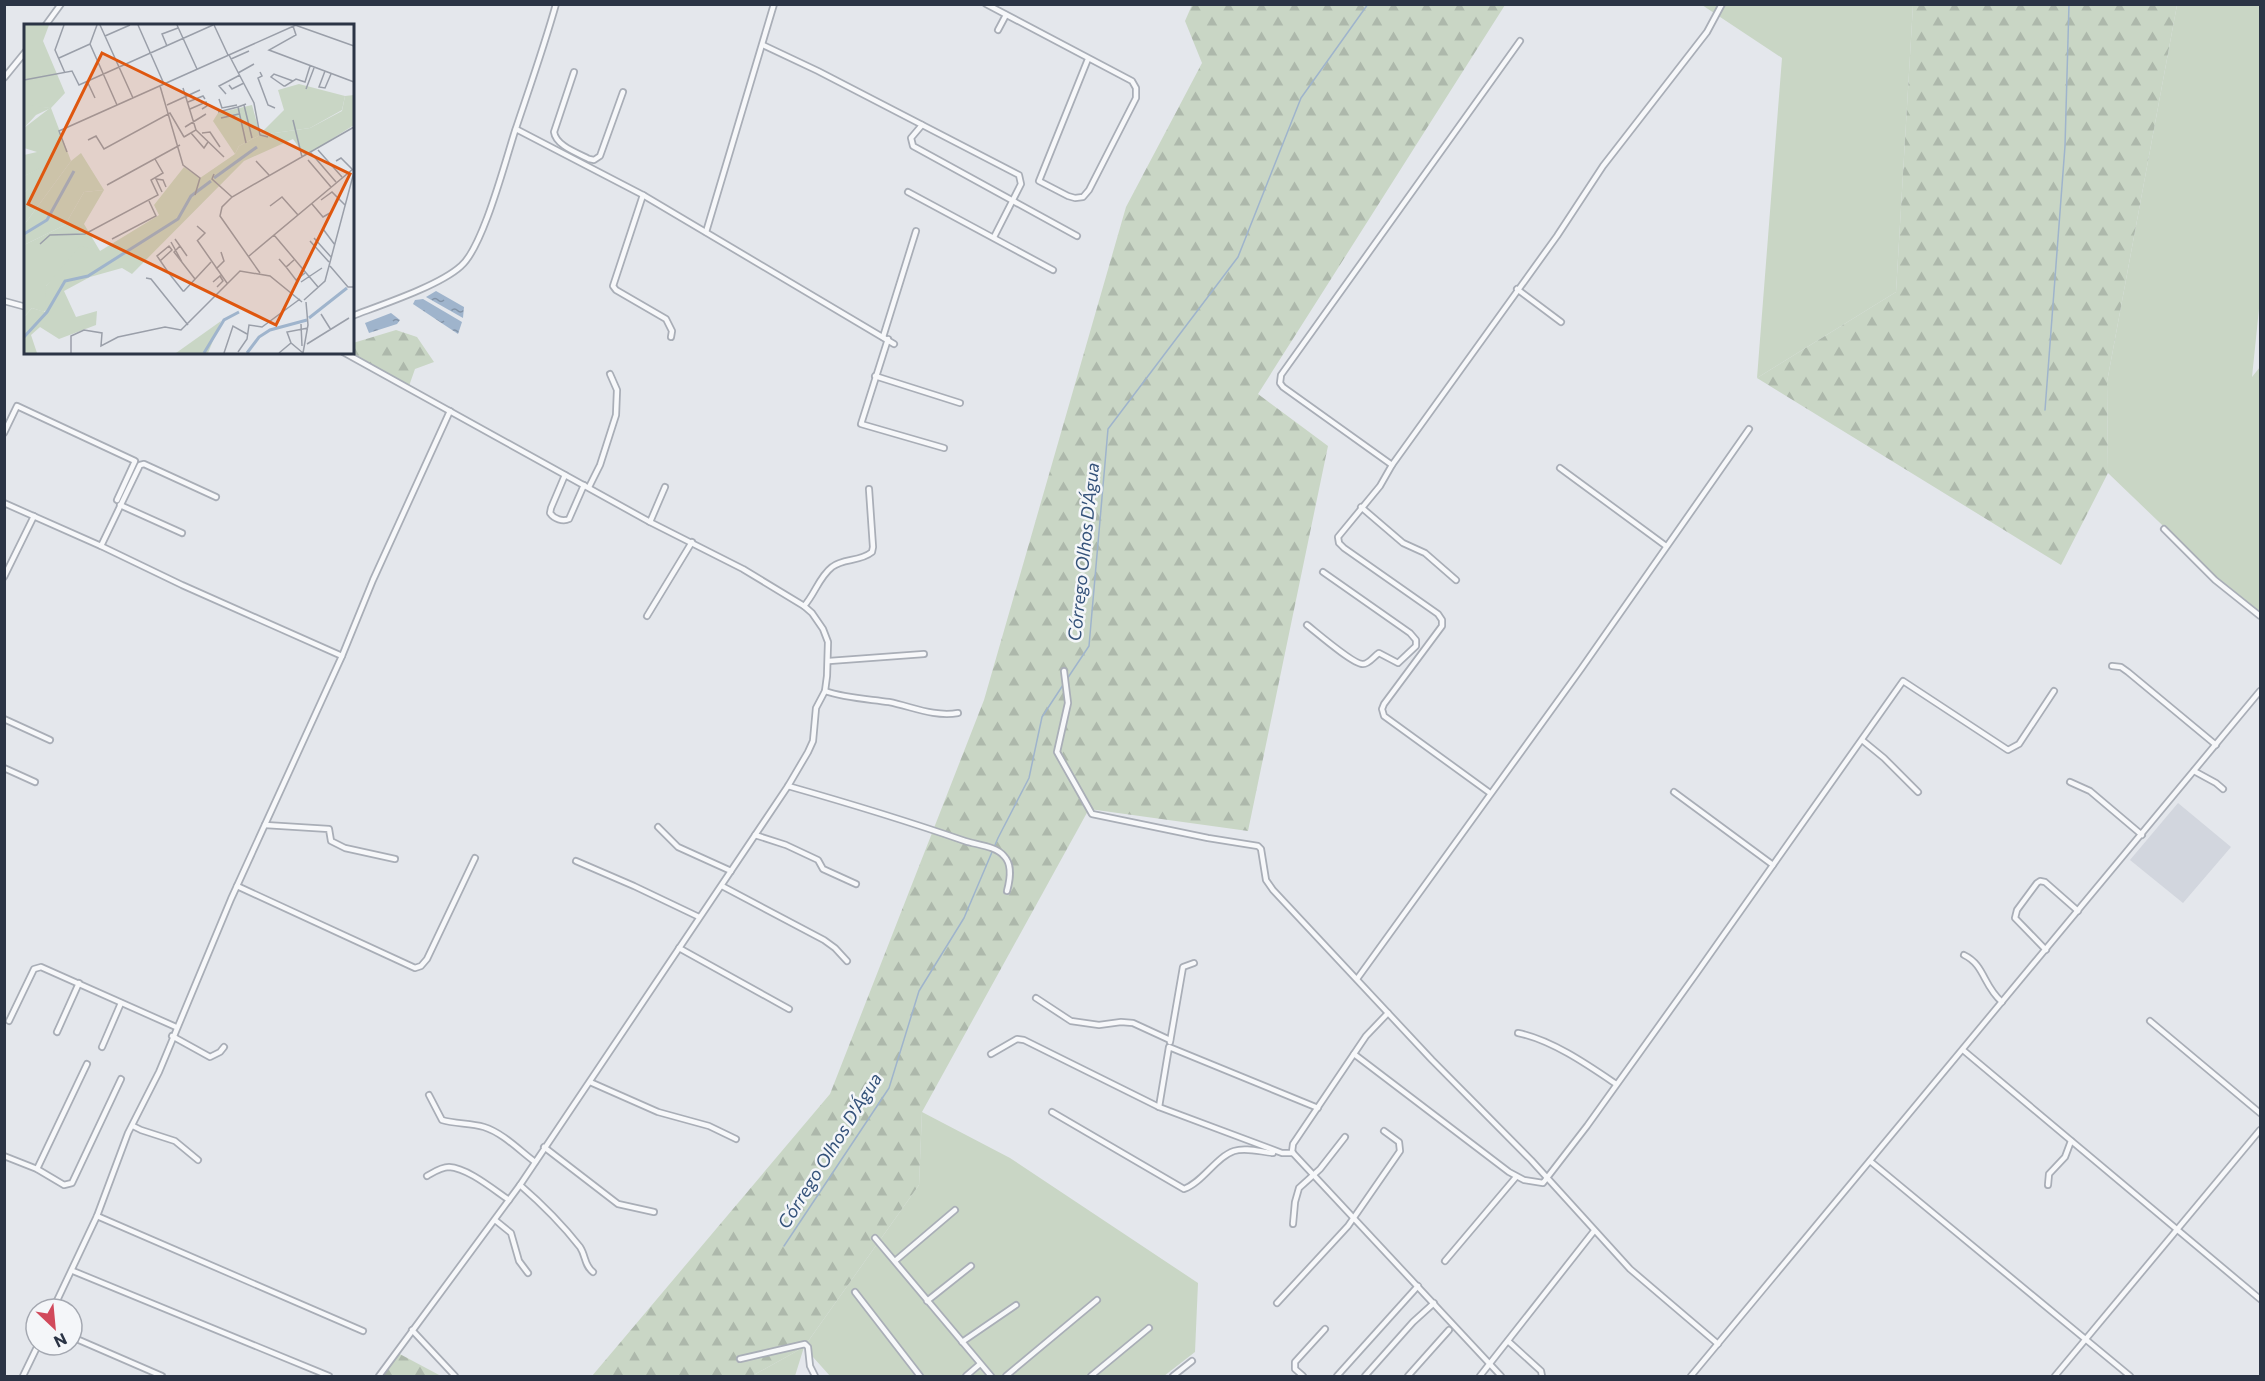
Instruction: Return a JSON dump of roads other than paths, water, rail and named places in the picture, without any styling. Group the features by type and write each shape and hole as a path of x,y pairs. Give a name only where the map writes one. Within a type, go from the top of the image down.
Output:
{"street":[{"path":"46,24 61,4"},
{"path":"354,315 431,284 464,264 479,236 556,4"},
{"path":"706,232 774,4"},
{"path":"986,4 1132,81 1136,88 1137,96 1089,190 1083,197 1075,198 1039,181 1088,59"},
{"path":"1490,793 1384,716 1383,706 1442,626 1442,620 1438,614 1339,543 1340,534 1380,486 1392,465 1557,236 1603,166 1707,32 1722,4"},
{"path":"998,30 1006,15"},
{"path":"1392,465 1283,387 1280,382 1281,375 1520,41"},
{"path":"763,45 1019,175 1022,183 994,237"},
{"path":"4,78 24,53"},
{"path":"574,72 554,132 560,142 589,159 594,160 600,156 623,92"},
{"path":"922,125 911,138 913,146 1077,236"},
{"path":"516,129 643,195 894,344"},
{"path":"572,159 576,151"},
{"path":"908,192 1053,270"},
{"path":"643,195 613,286 616,290 666,319 672,331 671,337"},
{"path":"916,231 861,424 944,448"},
{"path":"1517,289 1561,322"},
{"path":"4,301 24,307"},
{"path":"347,354 650,522 692,542 804,606 823,630 828,642 829,661 825,691 816,708 813,741 788,786 520,1185 412,1329 379,1377"},
{"path":"565,475 550,508 553,517 564,521 569,519 603,457 617,407 617,390 610,374"},
{"path":"875,376 960,403"},
{"path":"4,433 17,406 135,461 101,546"},
{"path":"59,1297 97,1216 128,1133 159,1072 172,1036 237,886 450,411"},
{"path":"1357,979 1749,429"},
{"path":"118,502 136,469 142,464 216,497"},
{"path":"1560,468 1666,546"},
{"path":"650,522 665,487"},
{"path":"804,606 832,566 863,558 872,552 870,489"},
{"path":"118,502 182,533"},
{"path":"4,503 342,656"},
{"path":"1361,507 1403,543 1425,553 1456,580"},
{"path":"4,577 34,516"},
{"path":"2164,529 2208,574 2260,616"},
{"path":"647,616 692,542"},
{"path":"1323,572 1410,633 1416,640 1416,646 1398,663"},
{"path":"1306,625 1343,654 1360,664 1367,663 1379,653 1410,670"},
{"path":"829,661 924,654"},
{"path":"2112,666 2121,667 2128,672 2216,745"},
{"path":"1065,671 1068,703 1057,752 1092,814 1185,834 1258,846 1263,853 1266,880 1272,890 1547,1178 1630,1269 1718,1344"},
{"path":"1354,1054 1516,1177 1543,1183 1903,681 2008,750 2019,744 2054,692"},
{"path":"825,691 895,703 931,713 958,713"},
{"path":"1693,1376 2260,691"},
{"path":"4,719 50,740"},
{"path":"1862,740 1918,792"},
{"path":"4,768 35,782"},
{"path":"2194,771 2223,789"},
{"path":"2070,782 2090,791 2142,835"},
{"path":"788,786 863,807 997,850 1005,856 1010,867 1006,891"},
{"path":"1674,792 1773,865"},
{"path":"265,825 329,829 331,841 345,848 395,859"},
{"path":"658,827 678,847 731,871"},
{"path":"755,835 786,845 818,860 823,869 856,884"},
{"path":"237,886 415,968 421,966 427,959 475,858"},
{"path":"576,861 699,917"},
{"path":"2046,950 2015,918 2017,910 2037,883 2045,882 2078,911"},
{"path":"722,886 824,940 847,961"},
{"path":"679,948 789,1010"},
{"path":"1964,955 1978,965 1989,990 2002,1002"},
{"path":"1159,1107 1183,968 1194,963"},
{"path":"9,1021 37,967 176,1027"},
{"path":"57,1032 79,984"},
{"path":"1036,998 1071,1021 1100,1025 1133,1023 1170,1040"},
{"path":"102,1047 121,1003"},
{"path":"1388,1013 1369,1031 1292,1146 1293,1153 1501,1377"},
{"path":"2150,1021 2260,1113"},
{"path":"1518,1033 1533,1037 1579,1059 1616,1084"},
{"path":"172,1036 210,1057 220,1053 224,1047"},
{"path":"991,1054 1015,1040 1024,1040 1159,1107 1282,1154"},
{"path":"1169,1047 1318,1108"},
{"path":"1963,1050 2260,1298"},
{"path":"37,1169 87,1064"},
{"path":"4,1156 37,1169 64,1185 72,1183 121,1079"},
{"path":"590,1082 658,1112 710,1126 736,1138"},
{"path":"429,1095 436,1112 442,1119 487,1128 535,1162"},
{"path":"1052,1112 1184,1189 1236,1150 1293,1153"},
{"path":"133,1126 175,1141 198,1160"},
{"path":"2055,1377 2260,1130"},
{"path":"1277,1303 1304,1276 1354,1217 1401,1150 1400,1142 1384,1131"},
{"path":"1293,1224 1296,1192 1304,1180 1329,1158 1345,1137"},
{"path":"2048,1185 2048,1176 2065,1157 2071,1141"},
{"path":"544,1147 618,1204 654,1212"},
{"path":"1870,1161 2130,1377"},
{"path":"427,1176 447,1167 457,1169 476,1178 509,1200"},
{"path":"1445,1261 1516,1177"},
{"path":"520,1185 546,1208 573,1239 584,1255 586,1266 593,1272"},
{"path":"895,1262 955,1210"},
{"path":"97,1216 363,1331"},
{"path":"495,1220 511,1233 519,1261 528,1273"},
{"path":"1480,1377 1594,1231"},
{"path":"875,1238 991,1377"},
{"path":"927,1301 971,1266"},
{"path":"73,1271 329,1377"},
{"path":"1337,1377 1418,1286"},
{"path":"855,1292 920,1377"},
{"path":"1006,1377 1097,1300"},
{"path":"1365,1377 1413,1322 1434,1303"},
{"path":"962,1342 1016,1305"},
{"path":"1091,1377 1149,1328"},
{"path":"412,1329 455,1377"},
{"path":"1303,1377 1295,1369 1295,1362 1325,1329"},
{"path":"1408,1377 1449,1330"},
{"path":"1509,1341 1541,1371 1542,1377"},
{"path":"84,1342 162,1377"},
{"path":"740,1359 805,1344 808,1347 810,1366 815,1377"},
{"path":"23,1377 32,1357"},
{"path":"1173,1377 1192,1361"},
{"path":"966,1377 980,1364"}],"water":[{"path":"436,291 464,307 463,318 426,297"},
{"path":"423,299 462,322 458,334 413,304 415,300"},
{"path":"391,313 400,320 397,324 369,333 365,323"}],"waterway":[{"name":"Córrego Olhos D'Água","path":"1067,679 1089,646 1108,429 1238,257 1301,98 1368,4"},
{"path":"2045,410 2065,146 2069,4"},
{"name":"Córrego Olhos D'Água","path":"784,1246 889,1088 919,991 964,918 998,838 1029,778 1042,717 1063,685"}]}
